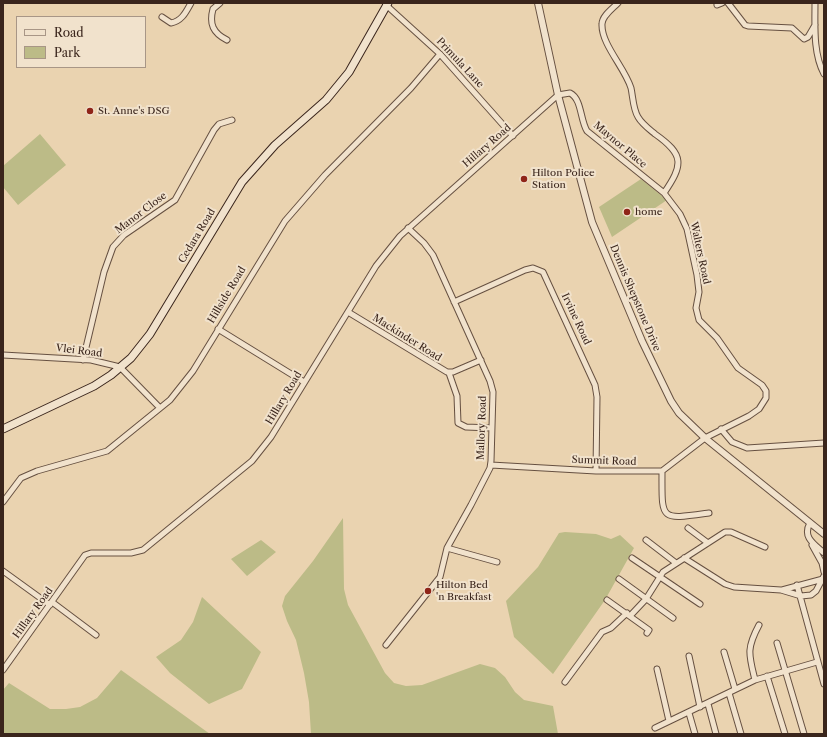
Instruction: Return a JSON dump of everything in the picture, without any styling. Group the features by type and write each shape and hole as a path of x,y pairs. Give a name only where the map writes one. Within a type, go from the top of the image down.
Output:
{"main road":[{"name":"Cedara Road","path":"3,429 68,400 94,386 120,367 139,348 150,334 242,182 275,145 326,100 349,72 380,17 389,5"}],"street":[{"path":"162,17 171,23 178,21 186,13 191,3"},
{"path":"220,3 213,9 211,24 219,35 227,40"},
{"name":"Dennis Shepstone Drive","path":"538,3 558,95 584,200 639,334 672,401 679,413 705,438 824,534"},
{"path":"618,3 603,20 602,27 605,38 625,72 631,88 638,119 672,147 678,161 677,172 664,193"},
{"path":"728,3 745,25 748,26 792,28 804,39 808,37 815,25"},
{"path":"815,3 816,43 824,74"},
{"name":"Primula Lane","path":"389,5 440,54 513,136"},
{"name":"Hillside Road","path":"3,502 21,478 37,470 100,454 116,444 160,408 182,386 273,238 296,208 411,88 440,54"},
{"name":"Maynor Place","path":"558,95 568,92 574,95 587,131 664,193"},
{"name":"Hillary Road","path":"3,670 85,555 98,552 131,553 143,550 252,461 267,442 376,266 408,228 558,95"},
{"name":"Manor Close","path":"83,360 104,272 113,247 124,235 174,200 214,130 220,124 232,120"},
{"name":"Walters Road","path":"664,193 680,214 687,230 697,275 699,292 696,308 699,320 717,338 734,364 762,385 766,394 764,402 759,409 749,416 705,438"},
{"name":"Mallory Road","path":"386,645 438,580 442,571 447,548 491,465 493,392 490,381 429,249 408,228"},
{"name":"Irvine Road","path":"454,302 525,270 533,268 543,272 595,385 597,397 596,470"},
{"name":"Mackinder Road","path":"348,312 438,368 449,372 481,360"},
{"path":"218,328 304,382"},
{"name":"Vlei Road","path":"3,355 83,360 120,367"},
{"path":"120,367 160,408"},
{"path":"449,372 457,396 458,423 466,427 491,428"},
{"path":"721,429 732,442 747,448 824,444"},
{"path":"705,438 662,471 662,503 664,512 673,517 709,513"},
{"name":"Summit Road","path":"491,465 596,470 662,471"},
{"path":"810,523 807,530 809,538 822,563 824,572"},
{"path":"688,528 708,543"},
{"path":"565,682 602,632 611,628 646,599 663,572 676,563 728,531 765,547"},
{"path":"809,538 824,553"},
{"path":"646,540 676,563"},
{"path":"447,548 497,562"},
{"path":"632,558 659,578 700,604"},
{"path":"684,558 725,584 734,586 781,590 799,595 811,595 819,587 824,578"},
{"path":"3,571 96,635"},
{"path":"781,590 824,578"},
{"path":"619,579 673,618"},
{"path":"797,585 824,684"},
{"path":"607,600 649,630 647,633"},
{"path":"754,680 749,653 750,641 759,625"},
{"path":"777,643 804,734"},
{"path":"724,652 735,689"},
{"path":"689,656 700,707"},
{"path":"655,728 708,704 754,680 817,662"},
{"path":"657,669 669,721"},
{"path":"767,676 785,734"},
{"path":"729,693 741,734"},
{"path":"708,704 716,734"},
{"path":"689,713 695,734"}],"green space":[{"path":"40,134 66,165 18,205 3,187 3,166"},
{"path":"641,179 667,200 612,237 599,207"},
{"path":"343,518 344,589 348,605 385,673 394,683 406,686 422,685 480,664 495,668 505,677 515,692 524,700 553,706 558,734 311,734 309,702 304,673 296,640 282,606 285,596 313,561"},
{"path":"559,533 596,534 611,539 620,535 634,548 605,600 553,674 514,637 506,601 538,567"},
{"path":"261,540 276,552 247,576 231,559"},
{"path":"202,597 261,652 242,689 209,704 170,673 156,657 181,640 193,622"},
{"path":"121,670 210,734 3,734 3,690 9,683 50,709 66,709 80,707 97,698"}],"place":[{"name":"St. Anne's DSG","path":"90,111"},
{"name":"Hilton Police Station","path":"524,179"},
{"name":"home","path":"627,212"},
{"name":"Hilton Bed 'n Breakfast","path":"428,591"}]}
